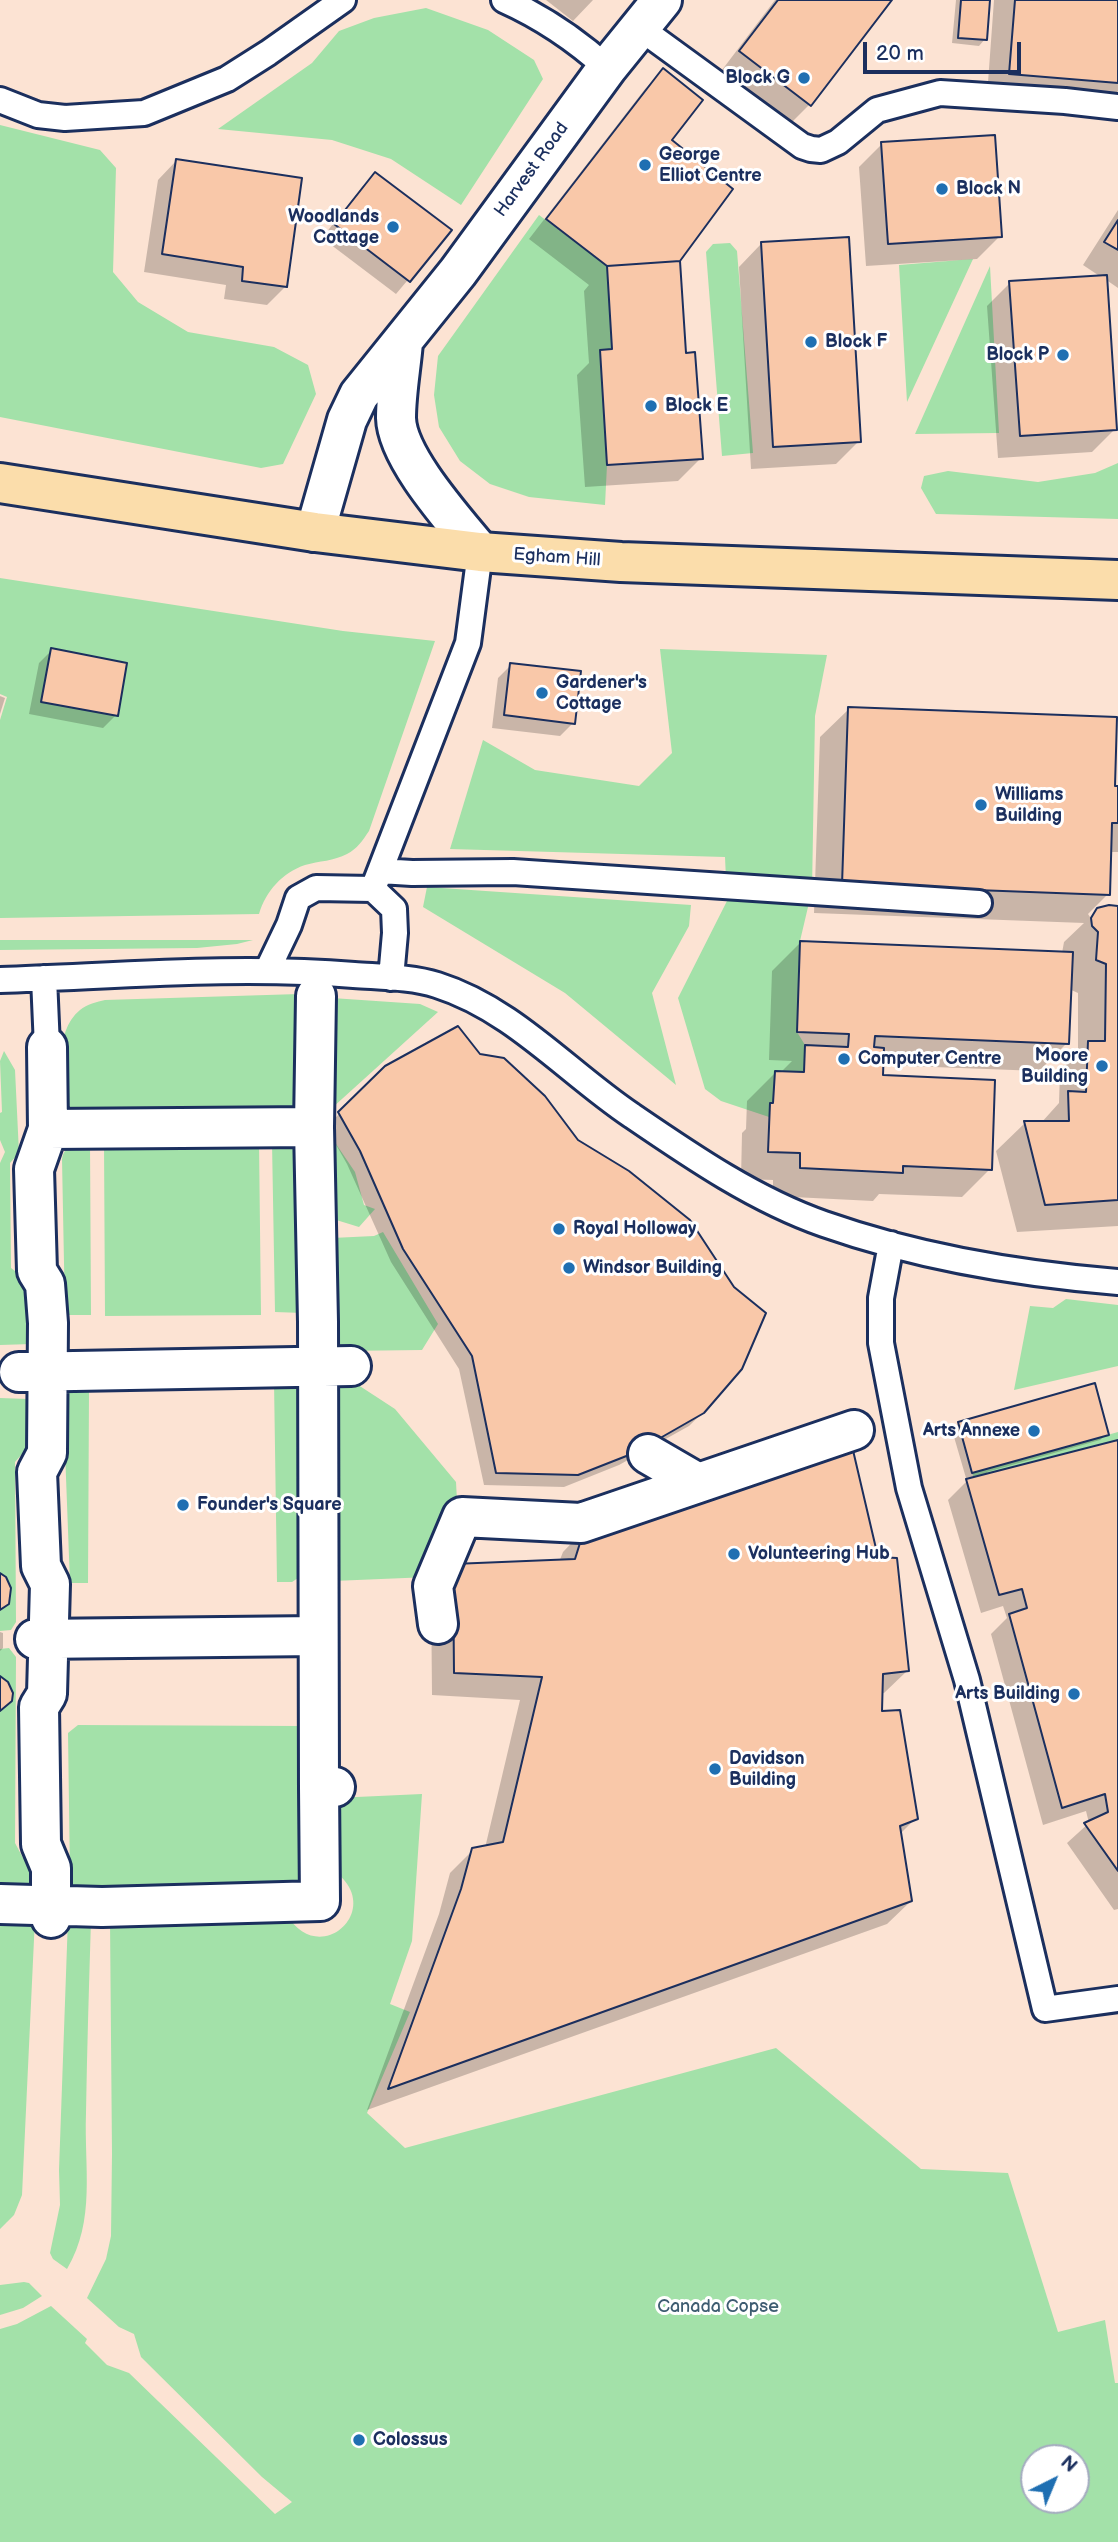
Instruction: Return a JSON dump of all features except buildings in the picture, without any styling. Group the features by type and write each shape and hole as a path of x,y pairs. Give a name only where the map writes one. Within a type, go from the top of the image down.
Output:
{"main road":[{"name":"Egham Hill","path":"0,483 315,532 480,552 621,562 1118,580"}],"street":[{"name":"Harvest Road","path":"315,532 347,420 359,395 379,368 404,342 607,68 651,14"},
{"path":"404,342 396,421 403,444 411,462 480,552"},
{"path":"0,1904 52,1912 320,1901 327,1788 318,1636 333,1366 317,1253 314,1127 316,984"},
{"path":"47,1048 48,1129 34,1169 37,1271 45,1284 48,1323 33,1371 47,1453 37,1472 41,1566 50,1584 41,1638 47,1694 39,1707 41,1844 51,1868 52,1912"},
{"path":"48,1129 314,1127"},
{"path":"33,1371 333,1366"},
{"path":"438,1624 433,1586 496,1508 581,1523 854,1430"},
{"path":"648,1454 698,1483"},
{"path":"41,1638 318,1636"}],"lane":[{"path":"0,100 38,115 65,118 144,113 227,79 343,0"},
{"path":"504,0 538,16 583,47 607,68"},
{"path":"651,14 802,146 811,149 821,149 838,142 877,110 940,93 1118,107"},
{"path":"376,880 468,642 480,552"},
{"path":"267,971 289,925 298,898 316,888 412,873 540,874 979,903"},
{"path":"376,880 394,909 391,978"},
{"path":"0,980 267,971 316,984 391,978 437,985 481,1003 516,1026 630,1114 719,1172 776,1203 822,1223 891,1244 1041,1274 1118,1282"},
{"path":"44,978 47,1048"},
{"path":"891,1244 881,1298 881,1343 909,1488 967,1680 1045,2009 1118,1999"}],"shaded area":[{"name":"Royal Holloway","path":"0,0 1118,0 1118,2542 0,2542"}],"green space":[{"path":"426,8 488,30 534,60 543,79 461,205 391,159 332,140 218,129 312,63 339,31 374,18"},
{"path":"0,125 100,150 116,168 113,272 138,302 188,332 274,347 308,365 316,394 283,464 261,468 0,417"},
{"path":"539,215 607,266 612,349 600,351 607,465 605,505 529,497 490,484 460,461 439,427 434,395 438,356"},
{"path":"730,243 737,251 753,453 722,456 706,252 713,244"},
{"path":"973,259 907,402 899,265"},
{"path":"990,266 999,433 915,434"},
{"path":"1118,463 1118,519 936,514 921,488 924,476 948,471 1038,482 1095,473"},
{"path":"0,578 343,631 435,641 369,831 357,847 347,854 305,865 282,878 271,890 259,914 0,918 0,720 7,697 0,694","holes":["51,648 127,663 118,715"]},
{"path":"660,649 827,655 815,716 812,890 800,941 797,1032 805,1045 804,1072 775,1071 773,1103 770,1103 769,1117 721,1101 705,1089 678,998 727,901 725,857 450,849 483,740 535,770 639,786 672,753"},
{"path":"427,887 691,905 689,926 652,993 676,1085 565,993 423,907"},
{"path":"0,940 253,940 197,948 0,950"},
{"path":"299,994 297,1110 65,1111 61,1071 62,1044 71,1020 80,1010 92,1003 105,1000"},
{"path":"332,998 420,1004 438,1012 332,1108"},
{"path":"4,1051 15,1070 19,1153 10,1163 11,1268 30,1282 32,1344 0,1345 0,1163 5,1152 0,1140 0,1061"},
{"path":"259,1141 261,1315 105,1316 104,1143"},
{"path":"330,1141 334,1141 355,1172 364,1205 375,1209 359,1227 333,1219"},
{"path":"272,1142 290,1142 298,1148 303,1313 275,1312"},
{"path":"90,1143 91,1315 65,1315 62,1159 69,1147"},
{"path":"383,1232 438,1324 422,1350 341,1351 337,1346 332,1238 374,1236"},
{"path":"1066,1299 1118,1305 1118,1366 1014,1390 1030,1306 1053,1308"},
{"path":"349,1379 395,1409 456,1482 457,1501 429,1577 333,1581 336,1384"},
{"path":"274,1381 300,1386 301,1576 292,1582 277,1582"},
{"path":"70,1391 89,1391 88,1583 70,1583 63,1398"},
{"path":"0,1398 28,1399 30,1445 15,1462 16,1622 11,1630 0,1631 0,1610 9,1604 11,1595 9,1583 0,1573"},
{"path":"1118,1432 1118,1440 974,1478 972,1473"},
{"path":"9,1648 16,1657 15,1843 23,1858 32,1867 35,1887 0,1889 0,1711 12,1701 12,1697 8,1683 0,1676 0,1649"},
{"path":"78,1725 300,1726 303,1882 79,1891 71,1885 70,1876 68,1733"},
{"name":"Canada Copse","path":"422,1794 412,1941 390,2004 410,2012 367,2113 405,2148 776,2048 921,2169 1008,2173 1058,2332 1105,2320 1115,2383 1118,2383 1118,2542 0,2542 0,2329 17,2324 51,2306 87,2339 85,2343 107,2365 129,2373 275,2514 292,2502 262,2477 141,2357 134,2334 119,2327 87,2298 106,2259 111,2236 110,1920 286,1913 299,1929 314,1936 329,1935 342,1928 351,1916 353,1902 348,1886 334,1871 335,1798"},
{"path":"35,1918 22,2195 14,2215 0,2229 0,1919"},
{"path":"68,1918 91,1920 86,2113 87,2193 82,2232 67,2269 53,2259 50,2253 60,2205"},
{"path":"29,2283 42,2296 23,2308 0,2315 0,2285"}],"place":[{"name":"Block G","path":"804,78"},
{"name":"George Elliot Centre","path":"645,165"},
{"name":"Block N","path":"942,189"},
{"name":"Woodlands Cottage","path":"393,227"},
{"name":"Block F","path":"811,342"},
{"name":"Block P","path":"1063,355"},
{"name":"Block E","path":"651,406"},
{"name":"Gardener's Cottage","path":"542,693"},
{"name":"Williams Building","path":"981,805"},
{"name":"Computer Centre","path":"844,1059"},
{"name":"Moore Building","path":"1102,1066"},
{"name":"Royal Holloway","path":"559,1229"},
{"name":"Windsor Building","path":"569,1268"},
{"name":"Arts Annexe","path":"1034,1431"},
{"name":"Founder's Square","path":"183,1505"},
{"name":"Volunteering Hub","path":"734,1554"},
{"name":"Arts Building","path":"1074,1694"},
{"name":"Davidson Building","path":"715,1769"},
{"name":"Colossus","path":"359,2440"}]}
